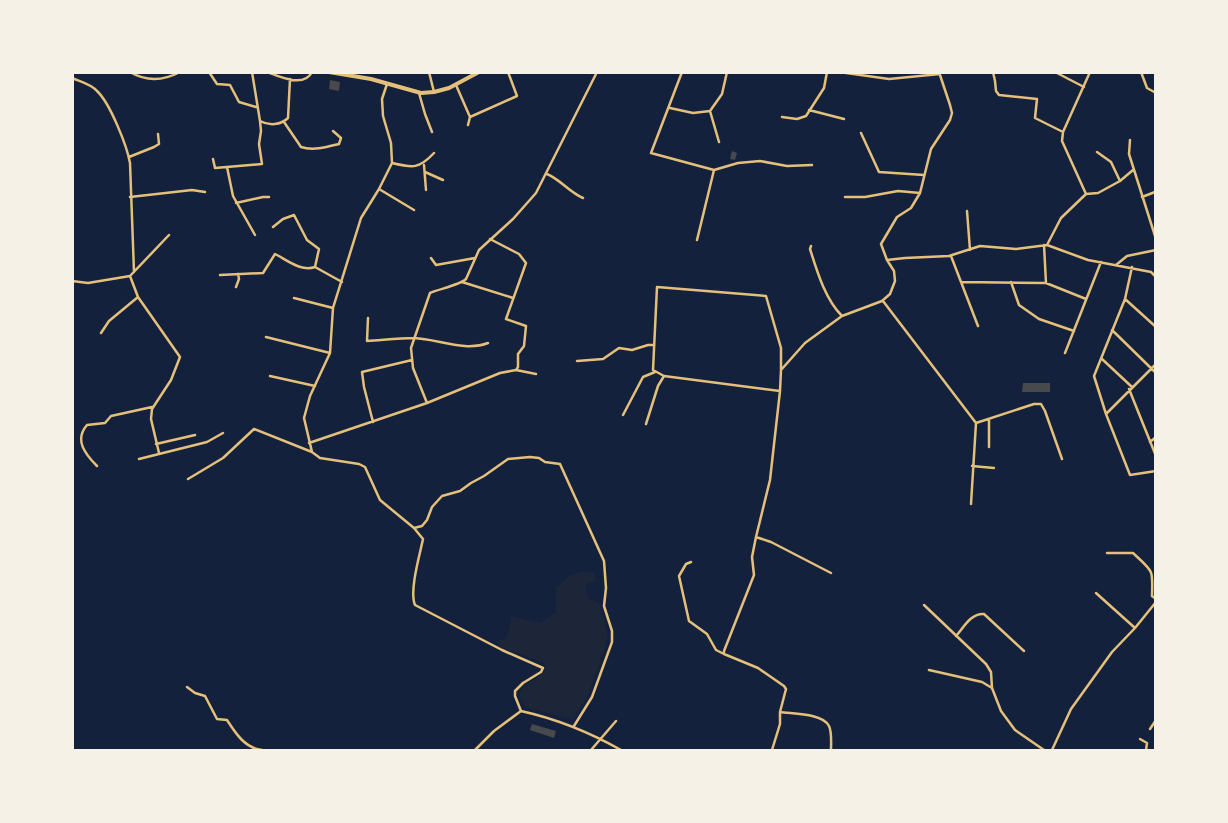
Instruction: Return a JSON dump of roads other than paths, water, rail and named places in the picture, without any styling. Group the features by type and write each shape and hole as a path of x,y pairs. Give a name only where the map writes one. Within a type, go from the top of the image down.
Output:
{"main road":[{"path":"329,72 371,79 420,93 434,92 456,85 479,72"}],"street":[{"path":"130,72 150,80 168,78 180,72"},
{"path":"209,72 217,84 230,85 238,102 254,105 257,108"},
{"path":"213,158 215,168 262,164 259,144 260,121 252,72"},
{"path":"267,72 290,79 305,81 312,72"},
{"path":"429,72 434,92"},
{"path":"470,117 518,96 508,72"},
{"path":"462,282 478,250 513,219 536,193 597,72"},
{"path":"682,72 670,108 651,153 714,170 738,163 752,162 787,166 812,165"},
{"path":"670,108 693,113 710,111 722,94 726,72"},
{"path":"782,117 797,119 806,116 824,88 827,72"},
{"path":"781,370 805,343 842,316 882,301 890,294 895,281 894,271 886,260 881,244 897,217 911,208 920,193 931,149 950,120 952,113 939,73 889,79 839,72"},
{"path":"993,72 996,91 999,94 1037,99 1035,118 1063,132"},
{"path":"1055,72 1084,87"},
{"path":"1086,194 1062,141 1063,132 1090,72"},
{"path":"1140,72 1147,88 1156,94"},
{"path":"72,78 96,89 118,126 129,157 134,272"},
{"path":"260,121 276,124 284,122 288,118 290,79"},
{"path":"312,452 304,418 310,396 330,353 333,308 361,218 392,163 391,143 383,116 382,99 387,84"},
{"path":"456,85 470,117 468,125"},
{"path":"420,93 432,132"},
{"path":"809,110 844,119"},
{"path":"710,111 719,142"},
{"path":"284,122 301,147 306,149 323,148 339,144 341,138 333,131"},
{"path":"861,133 879,172 924,174"},
{"path":"129,157 158,144 158,134"},
{"path":"1130,140 1129,154 1133,170 1156,239"},
{"path":"1097,152 1110,162 1120,181"},
{"path":"392,163 406,167 424,164 434,153"},
{"path":"424,164 426,190"},
{"path":"227,167 232,196 255,235"},
{"path":"698,240 714,170"},
{"path":"1046,283 1045,245 1061,218 1086,194 1098,192 1120,181 1133,170"},
{"path":"424,172 443,180"},
{"path":"547,174 558,179 572,193 583,198"},
{"path":"379,189 414,210"},
{"path":"130,197 192,190 206,192"},
{"path":"845,196 865,197 898,191 920,193"},
{"path":"1142,197 1154,192"},
{"path":"236,203 269,197"},
{"path":"967,211 970,250"},
{"path":"273,227 283,219 294,215 307,240 319,249 315,267"},
{"path":"72,281 88,283 130,276 169,235"},
{"path":"490,239 519,254 526,263 506,319 526,326 524,346 518,354 518,367 516,370"},
{"path":"886,260 951,256 980,246 1016,249 1045,245 1088,260 1151,272 1156,277"},
{"path":"811,246 810,249 819,276 836,310 842,316"},
{"path":"1116,265 1127,256 1156,250"},
{"path":"220,275 263,272 275,254 302,268 310,269 315,267 342,282"},
{"path":"951,256 978,326"},
{"path":"432,258 436,265 475,258"},
{"path":"1065,353 1101,262"},
{"path":"1132,267 1125,298 1094,376 1106,414 1130,475 1156,471"},
{"path":"236,287 239,279 238,274"},
{"path":"130,276 138,297 180,357 171,380 152,410 150,419 159,453"},
{"path":"427,403 413,368 411,348 430,293 462,282 514,298"},
{"path":"961,282 1046,283 1086,299"},
{"path":"1011,282 1019,305 1039,319 1074,331"},
{"path":"724,654 754,575 752,556 770,480 780,391 781,348 766,296 657,287 653,346 653,370 655,372 664,376 780,391"},
{"path":"101,333 110,321 138,297"},
{"path":"294,298 333,308"},
{"path":"1125,298 1156,327"},
{"path":"882,301 976,423 971,504"},
{"path":"368,318 367,341 414,338 464,345 480,346 488,343"},
{"path":"1112,330 1156,373"},
{"path":"266,337 330,353"},
{"path":"577,361 603,360 619,348 632,350 648,345 653,346"},
{"path":"1102,358 1130,388 1156,456"},
{"path":"374,422 364,387 362,372 412,360"},
{"path":"1106,414 1156,364"},
{"path":"309,443 427,403 500,373 516,370 536,374"},
{"path":"623,416 643,378 655,372"},
{"path":"270,376 315,386"},
{"path":"646,424 658,386 664,376"},
{"path":"976,423 1034,404 1041,404 1046,411 1062,460"},
{"path":"97,466 86,455 81,445 82,431 87,425 105,423 111,416 154,406"},
{"path":"989,419 989,447"},
{"path":"188,479 222,458 254,429 312,452 327,461 359,464 366,467 380,500 414,528 423,539 414,587 413,600 415,605 502,650 543,668 542,672 523,683 515,691 515,696 521,710"},
{"path":"139,459 208,442 223,433"},
{"path":"156,444 195,435"},
{"path":"1150,442 1156,437"},
{"path":"414,528 422,526 427,520 432,507 442,496 460,491 508,459 539,458 544,462 560,464 604,561 606,588 604,606 612,631 612,642 592,696 574,726"},
{"path":"972,466 994,468"},
{"path":"756,537 771,542 830,573"},
{"path":"1052,750 1071,709 1112,652 1135,628 1156,601 1152,596 1151,570 1133,553 1107,553"},
{"path":"691,562 686,564 679,576 689,621 707,634 716,650 758,668 784,686 786,693 780,712 780,724 772,750"},
{"path":"1151,570 1156,570"},
{"path":"1096,593 1135,628"},
{"path":"924,606 986,664 991,672 992,688 1001,711 1016,730 1044,750"},
{"path":"956,636 973,616 978,613 984,614 1024,651"},
{"path":"929,670 982,682 992,688"},
{"path":"187,687 195,694 205,696 217,718 228,720 237,736 255,750 262,750"},
{"path":"521,710 574,726 621,750"},
{"path":"475,750 494,731 521,710"},
{"path":"780,712 815,716 823,719 829,725 831,750"},
{"path":"1150,729 1156,720"},
{"path":"591,750 616,721"},
{"path":"1140,739 1147,742 1146,750"}]}
